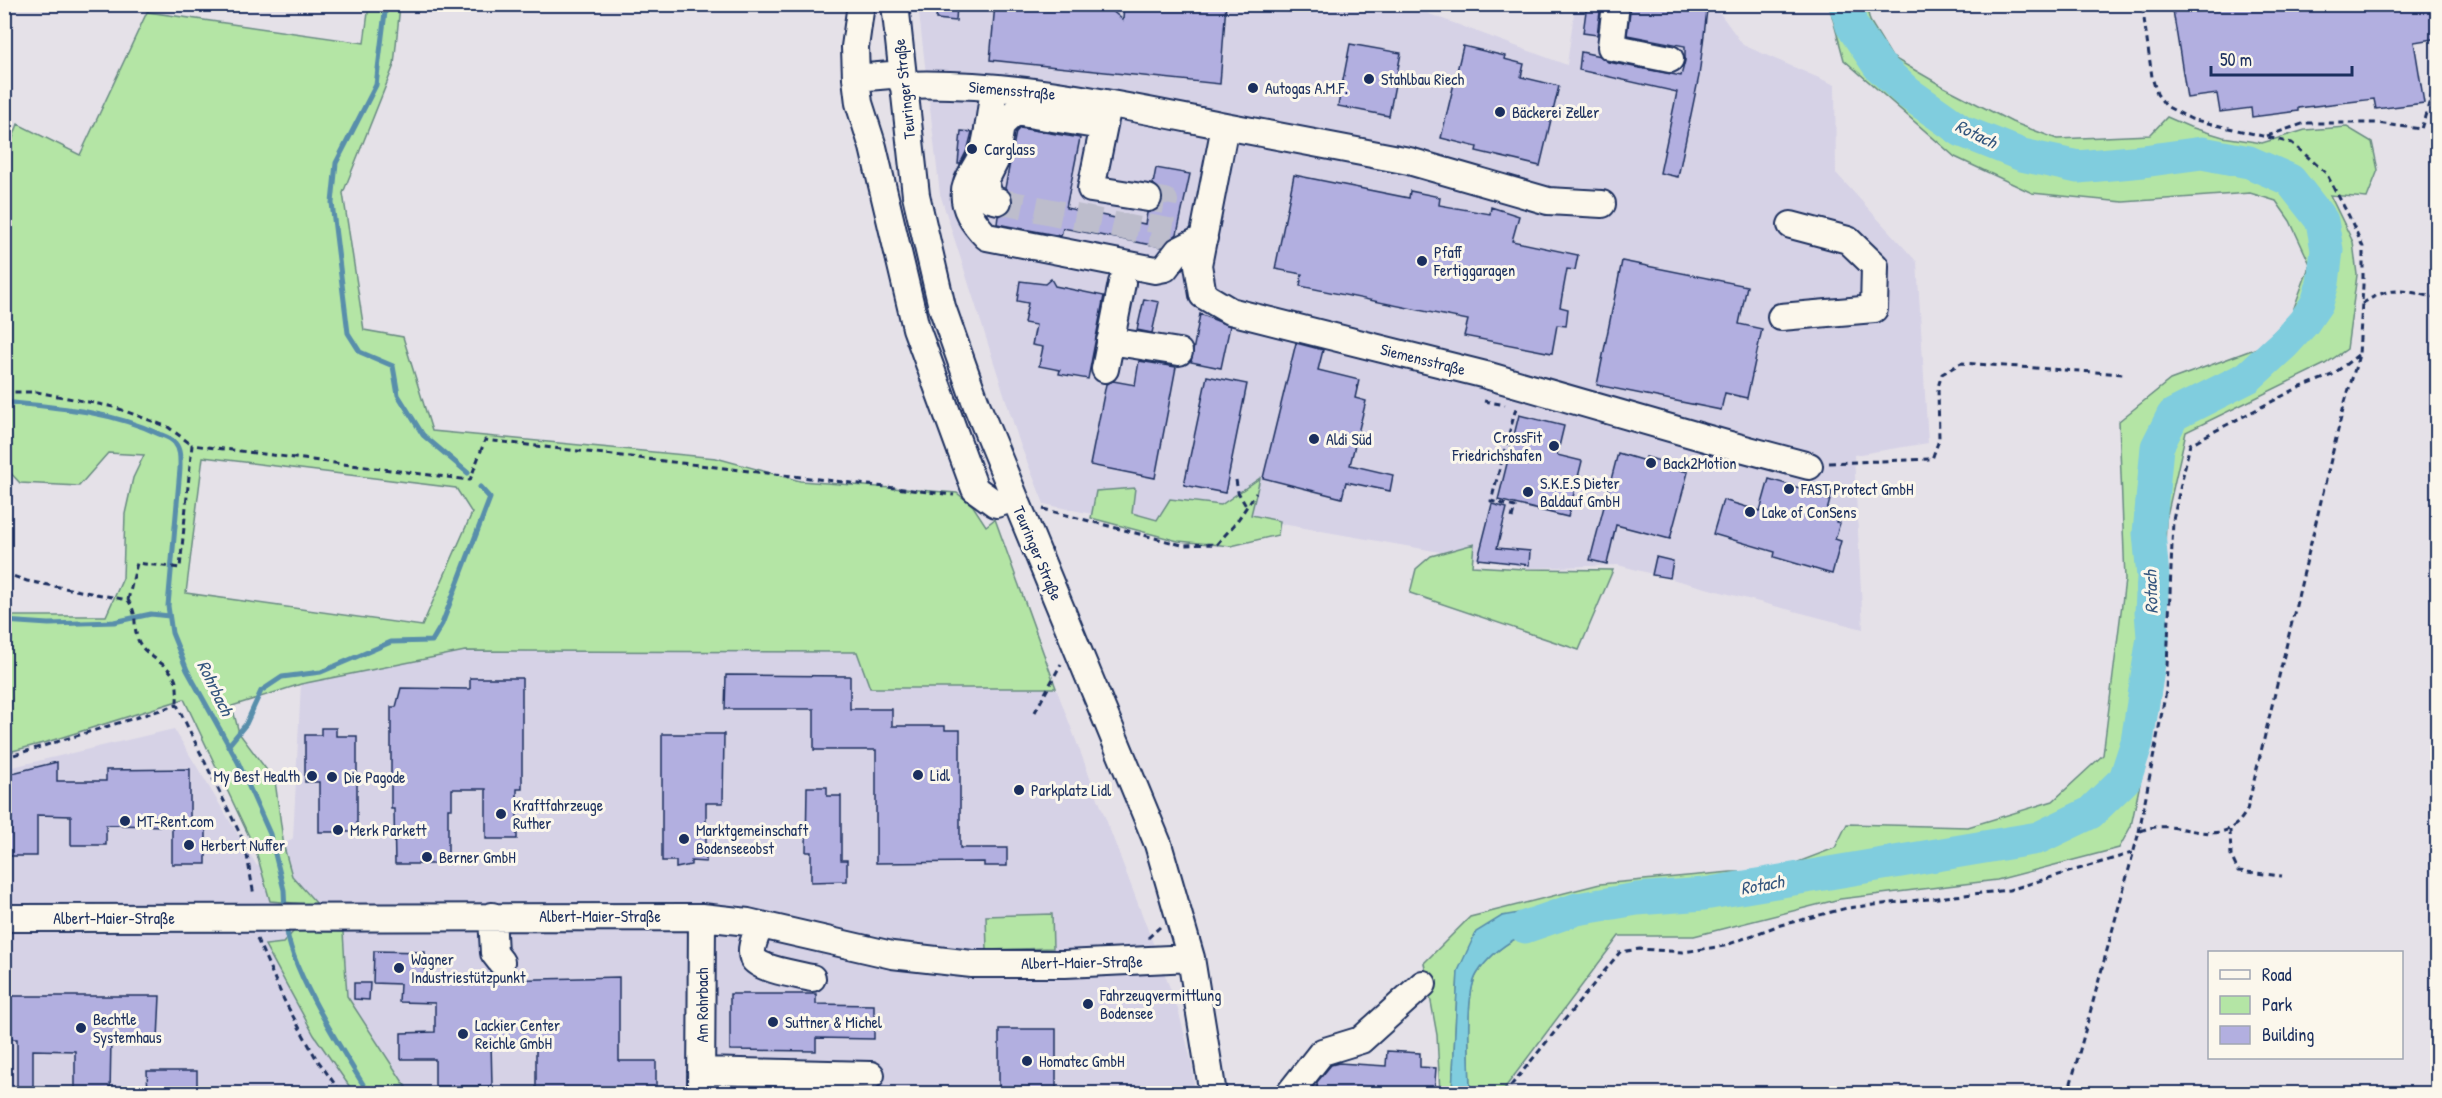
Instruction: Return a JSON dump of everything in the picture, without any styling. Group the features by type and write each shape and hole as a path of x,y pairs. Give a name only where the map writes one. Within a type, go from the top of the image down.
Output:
{"street":[{"path":"861,4 855,47 859,103 873,147 916,328 975,489 996,504 1025,502"},
{"name":"Teuringer Straße","path":"895,4 916,195 942,307 977,406 1025,502 1158,844 1191,958 1213,1094"},
{"path":"1616,4 1611,47 1670,58"},
{"name":"Siemensstraße","path":"856,78 902,79 1065,95 1409,161 1548,201 1602,204"},
{"path":"994,88 980,163 967,183 965,197 971,221 987,237 1155,270 1165,268 1178,252 1204,238"},
{"path":"1104,103 1101,137 1091,189 1148,198"},
{"path":"998,201 990,200 985,181 995,161 1001,124 1015,112 1096,125 1104,103"},
{"name":"Siemensstraße","path":"1225,126 1198,265 1203,295 1230,311 1528,387 1809,466"},
{"path":"1781,317 1874,309 1875,266 1848,240 1791,225"},
{"path":"1105,369 1122,283"},
{"path":"1110,341 1179,352"},
{"path":"492,916 494,953 501,962"},
{"name":"Albert-Maier-Straße","path":"4,918 702,917 760,925 892,955 972,963 1065,964 1191,958"},
{"name":"Am Rohrbach","path":"701,1082 702,917"},
{"path":"760,925 752,950 753,959 760,965 812,978"},
{"path":"1289,1094 1322,1052 1361,1040 1423,984"},
{"path":"701,1082 871,1076"}],"path":[{"path":"2139,832 2156,826 2214,833 2230,830 2241,820 2247,810 2343,409 2359,355 2363,247 2326,173 2292,143 2191,119 2166,106 2157,93 2152,77 2142,4"},
{"path":"2265,137 2305,123 2377,123 2421,129 2438,75"},
{"path":"2362,304 2378,293 2394,290 2438,298"},
{"path":"2068,1094 2139,832 2166,691 2173,520 2190,444 2296,389 2332,375 2359,355"},
{"path":"1809,466 1932,459 1939,440 1938,387 1942,374 1961,363 2123,374"},
{"path":"1512,518 1515,507 1491,501 1515,408 1523,409 1528,387"},
{"path":"4,392 37,392 114,407 168,427 192,445 470,480 485,440 987,499"},
{"path":"1484,401 1508,406"},
{"path":"192,445 180,568 137,562 128,600 135,611 138,640 145,652 162,663 176,680 177,705 245,843 257,917 258,942 284,1000 316,1058 342,1094"},
{"path":"1236,480 1238,492 1246,506"},
{"path":"1025,502 1182,545 1217,544 1235,524 1256,493"},
{"path":"4,573 27,581 128,600"},
{"path":"1035,712 1063,660"},
{"path":"4,758 177,705"},
{"path":"2230,830 2231,856 2238,871 2282,876"},
{"path":"1504,1094 1620,952 1640,950 1683,952 1724,946 1777,926 1847,908 2009,890 2132,853"}],"shaded area":[{"path":"918,5 1405,5 1567,65 1575,5 1714,5 1743,45 1835,85 1836,173 1917,262 1928,443 1854,455 1863,629 1618,565 1530,568 1265,521 1235,544 1044,504 1020,444 940,194"},
{"path":"465,651 857,652 871,688 1056,688 1178,1009 1192,1064 1195,1093 5,1093 4,769 174,729 257,866 293,838 301,684"}],"green space":[{"path":"148,5 148,12 364,43 369,5 400,5 394,65 343,193 364,330 403,337 432,431 716,458 800,481 957,493 973,506 986,526 995,519 1056,688 870,688 857,652 465,651 301,684 232,706 239,733 275,781 284,847 292,876 318,905 270,901 256,851 184,699 5,753 5,614 10,616 106,616 123,578 125,514 133,478 144,455 108,453 79,486 20,483 5,467 4,162 18,124 80,155 147,12","holes":["203,457 456,488 472,513 422,626 186,593"]},
{"path":"1829,5 1866,5 1870,21 1892,57 2012,122 2057,139 2150,135 2167,117 2223,137 2262,143 2305,130 2347,127 2372,142 2378,170 2367,198 2330,195 2353,242 2357,275 2347,349 2325,364 2186,432 2166,520 2160,690 2131,826 2119,848 1997,880 1840,899 1694,936 1619,936 1501,1093 1470,1093 1469,1014 1470,998 1477,974 1485,963 1505,945 1530,931 1569,916 1564,905 1458,971 1452,1093 1440,1093 1437,1035 1424,963 1470,917 1600,884 1731,872 1772,872 1835,848 1847,824 1968,827 2053,801 2103,755 2125,580 2119,421 2170,380 2257,348 2291,316 2310,264 2290,221 2276,201 2250,193 2123,202 2032,193 1955,157 1844,60"},
{"path":"1260,478 1251,515 1280,521 1278,535 1231,546 1178,541 1091,518 1096,491 1135,488 1132,513 1157,520 1170,499 1221,505"},
{"path":"1474,544 1472,566 1613,570 1579,650 1410,593 1416,569 1431,556"},
{"path":"1052,914 1053,948 987,950 986,916"},
{"path":"294,931 343,932 347,996 410,1093 354,1093 314,1035 265,945 283,943"}],"water":[{"path":"1564,905 1569,916 1518,937 1495,953 1477,974 1470,998 1469,1014 1470,1093 1452,1093 1458,971 1476,932 1502,916"}],"building":[{"path":"937,4 957,4 956,21 936,19"},
{"path":"995,4 1104,4 1123,20 1124,4 1226,4 1220,84 990,60"},
{"path":"1587,4 1601,4 1597,35 1583,33"},
{"path":"1631,4 1690,4 1689,7 1707,10 1699,76 1678,177 1660,173 1677,92 1579,70 1581,52 1600,56 1608,62 1681,76 1685,61 1685,46 1627,35"},
{"path":"2172,4 2438,4 2438,38 2414,42 2424,103 2376,109 2374,99 2298,108 2298,111 2252,117 2251,108 2220,112 2217,94 2187,98"},
{"name":"Stahlbau Riech","path":"1350,44 1401,53 1389,116 1338,106"},
{"name":"Bäckerei Zeller","path":"1463,46 1505,56 1504,59 1524,64 1521,77 1559,86 1540,166 1476,151 1477,147 1441,138"},
{"path":"1020,128 1080,138 1066,208 1145,224 1147,213 1159,208 1163,201 1162,192 1153,184 1156,168 1190,174 1177,234 1162,247 1063,228 1061,236 997,224 998,216 1008,212 1013,204 1012,196 1005,188 1016,132"},
{"path":"961,131 972,132 968,148 958,164"},
{"name":"Pfaff Fertiggaragen","path":"1294,175 1409,198 1410,191 1440,197 1439,205 1490,214 1491,207 1519,216 1512,241 1578,255 1575,270 1567,269 1560,307 1568,309 1566,326 1557,325 1552,353 1464,336 1468,320 1300,286 1302,274 1275,269"},
{"path":"1622,261 1747,286 1739,324 1762,329 1747,398 1725,393 1721,410 1597,385"},
{"path":"1051,279 1055,286 1104,296 1088,379 1059,374 1060,370 1039,366 1043,347 1032,345 1036,325 1024,323 1028,303 1017,301 1020,281 1045,284"},
{"path":"1144,299 1159,302 1152,333 1137,330"},
{"path":"1200,314 1230,326 1221,368 1191,362"},
{"name":"Aldi Süd","path":"1296,343 1323,350 1318,370 1359,380 1355,398 1366,401 1350,465 1393,475 1390,491 1346,482 1342,498 1263,478"},
{"path":"1139,361 1176,367 1155,478 1090,465 1106,384 1113,381 1135,385"},
{"path":"1207,376 1247,384 1225,493 1184,485"},
{"path":"1519,415 1564,426 1557,455 1582,461 1568,517 1498,500"},
{"path":"1618,453 1645,461 1646,457 1660,461 1660,465 1688,472 1670,539 1616,525 1607,564 1590,560"},
{"path":"1769,479 1813,492 1815,487 1832,492 1827,511 1838,514 1836,522 1840,523 1835,539 1841,541 1832,574 1774,557 1775,552 1713,534 1723,500 1760,511"},
{"path":"1492,504 1507,508 1497,548 1530,551 1529,565 1478,559"},
{"path":"1656,557 1673,561 1670,578 1652,575"},
{"path":"726,675 850,676 850,709 892,709 892,726 945,726 945,730 960,730 960,848 1007,848 1007,866 984,866 984,862 876,863 876,750 814,750 814,709 725,709"},
{"path":"470,678 522,678 522,789 517,789 517,839 486,839 486,789 452,789 452,809 448,809 448,864 395,864 394,809 391,809 391,707 396,707 401,688 470,689"},
{"path":"321,728 336,728 336,736 357,736 357,832 319,832 319,782 305,782 305,735 321,735"},
{"path":"662,734 724,734 723,803 706,803 706,862 691,861 691,865 676,868 676,861 662,861"},
{"path":"57,762 57,781 106,781 106,770 190,769 190,826 206,826 206,864 172,864 172,826 106,825 106,845 71,845 71,816 37,815 37,856 4,856 4,775"},
{"path":"807,787 827,787 827,796 841,796 841,860 847,860 847,881 811,882 811,852 806,852"},
{"path":"374,951 425,952 425,982 619,977 619,1061 656,1061 656,1094 536,1094 536,1042 491,1042 492,1086 435,1086 435,1059 401,1059 401,1033 435,1032 435,1003 399,1002 400,984 373,983"},
{"path":"354,983 370,983 369,1000 354,999"},
{"name":"Suttner & Michel","path":"730,994 816,994 816,1004 874,1005 874,1039 816,1038 816,1051 730,1050"},
{"name":"Bechtle Systemhaus","path":"4,996 160,996 158,1039 111,1039 110,1094 75,1094 75,1051 33,1050 33,1090 17,1090 17,1039 4,1039"},
{"name":"Homatec GmbH","path":"999,1029 1056,1029 1056,1094 999,1094"},
{"path":"1387,1051 1420,1053 1420,1067 1436,1068 1434,1094 1377,1094 1317,1089 1317,1082 1331,1065 1339,1063 1386,1066"},
{"path":"147,1071 197,1071 197,1094 148,1094"}],"waterway":[{"path":"386,4 376,85 336,163 332,203 348,333 360,352 393,366 398,395 423,435 468,473"},
{"name":"Rotach","path":"1525,927 1577,909 1637,899 1704,894 2038,838 2090,813 2125,779 2137,742 2153,637 2151,612 2153,577 2149,533 2157,447 2173,415 2248,377 2285,343 2317,303 2323,283 2327,250 2322,221 2290,180 2249,162 2202,153 2078,167 2022,155 1962,131 1908,93 1879,66 1852,26 1845,4"},
{"name":"Rohrbach","path":"4,402 103,415 141,426 169,438 177,446 180,455 180,469 168,606 172,633 187,670 238,762 270,834 284,890 285,912"},
{"path":"228,746 246,724 261,691 282,677 321,672 391,642 432,641 442,624 490,498 480,487"},
{"path":"4,621 49,624 114,622 151,614 169,616"},
{"name":"Rohrbach","path":"286,924 289,943 307,987 369,1094"}],"tunnel":[{"path":"998,201 1159,234 1165,201 1148,198"}],"place":[{"name":"Stahlbau Riech","path":"1369,79"},
{"name":"Autogas A.M.F.","path":"1253,88"},
{"name":"Bäckerei Zeller","path":"1500,112"},
{"name":"Carglass","path":"972,149"},
{"name":"Pfaff Fertiggaragen","path":"1422,261"},
{"name":"Aldi Süd","path":"1314,439"},
{"name":"CrossFit Friedrichshafen","path":"1554,446"},
{"name":"Back2Motion","path":"1651,463"},
{"name":"FAST Protect GmbH","path":"1789,489"},
{"name":"S.K.E.S Dieter Baldauf GmbH","path":"1528,492"},
{"name":"Lake of ConSens","path":"1750,512"},
{"name":"Lidl","path":"918,775"},
{"name":"My Best Health","path":"312,776"},
{"name":"Die Pagode","path":"332,777"},
{"name":"Parkplatz Lidl","path":"1019,790"},
{"name":"Kraftfahrzeuge Ruther","path":"501,814"},
{"name":"MT-Rent.com","path":"125,821"},
{"name":"Merk Parkett","path":"338,830"},
{"name":"Marktgemeinschaft Bodenseeobst","path":"684,839"},
{"name":"Herbert Nuffer","path":"189,845"},
{"name":"Berner GmbH","path":"427,857"},
{"name":"Wagner Industriestützpunkt","path":"399,968"},
{"name":"Fahrzeugvermittlung Bodensee","path":"1088,1004"},
{"name":"Suttner & Michel","path":"773,1022"},
{"name":"Bechtle Systemhaus","path":"81,1028"},
{"name":"Lackier Center Reichle GmbH","path":"463,1034"},
{"name":"Homatec GmbH","path":"1027,1061"}]}
